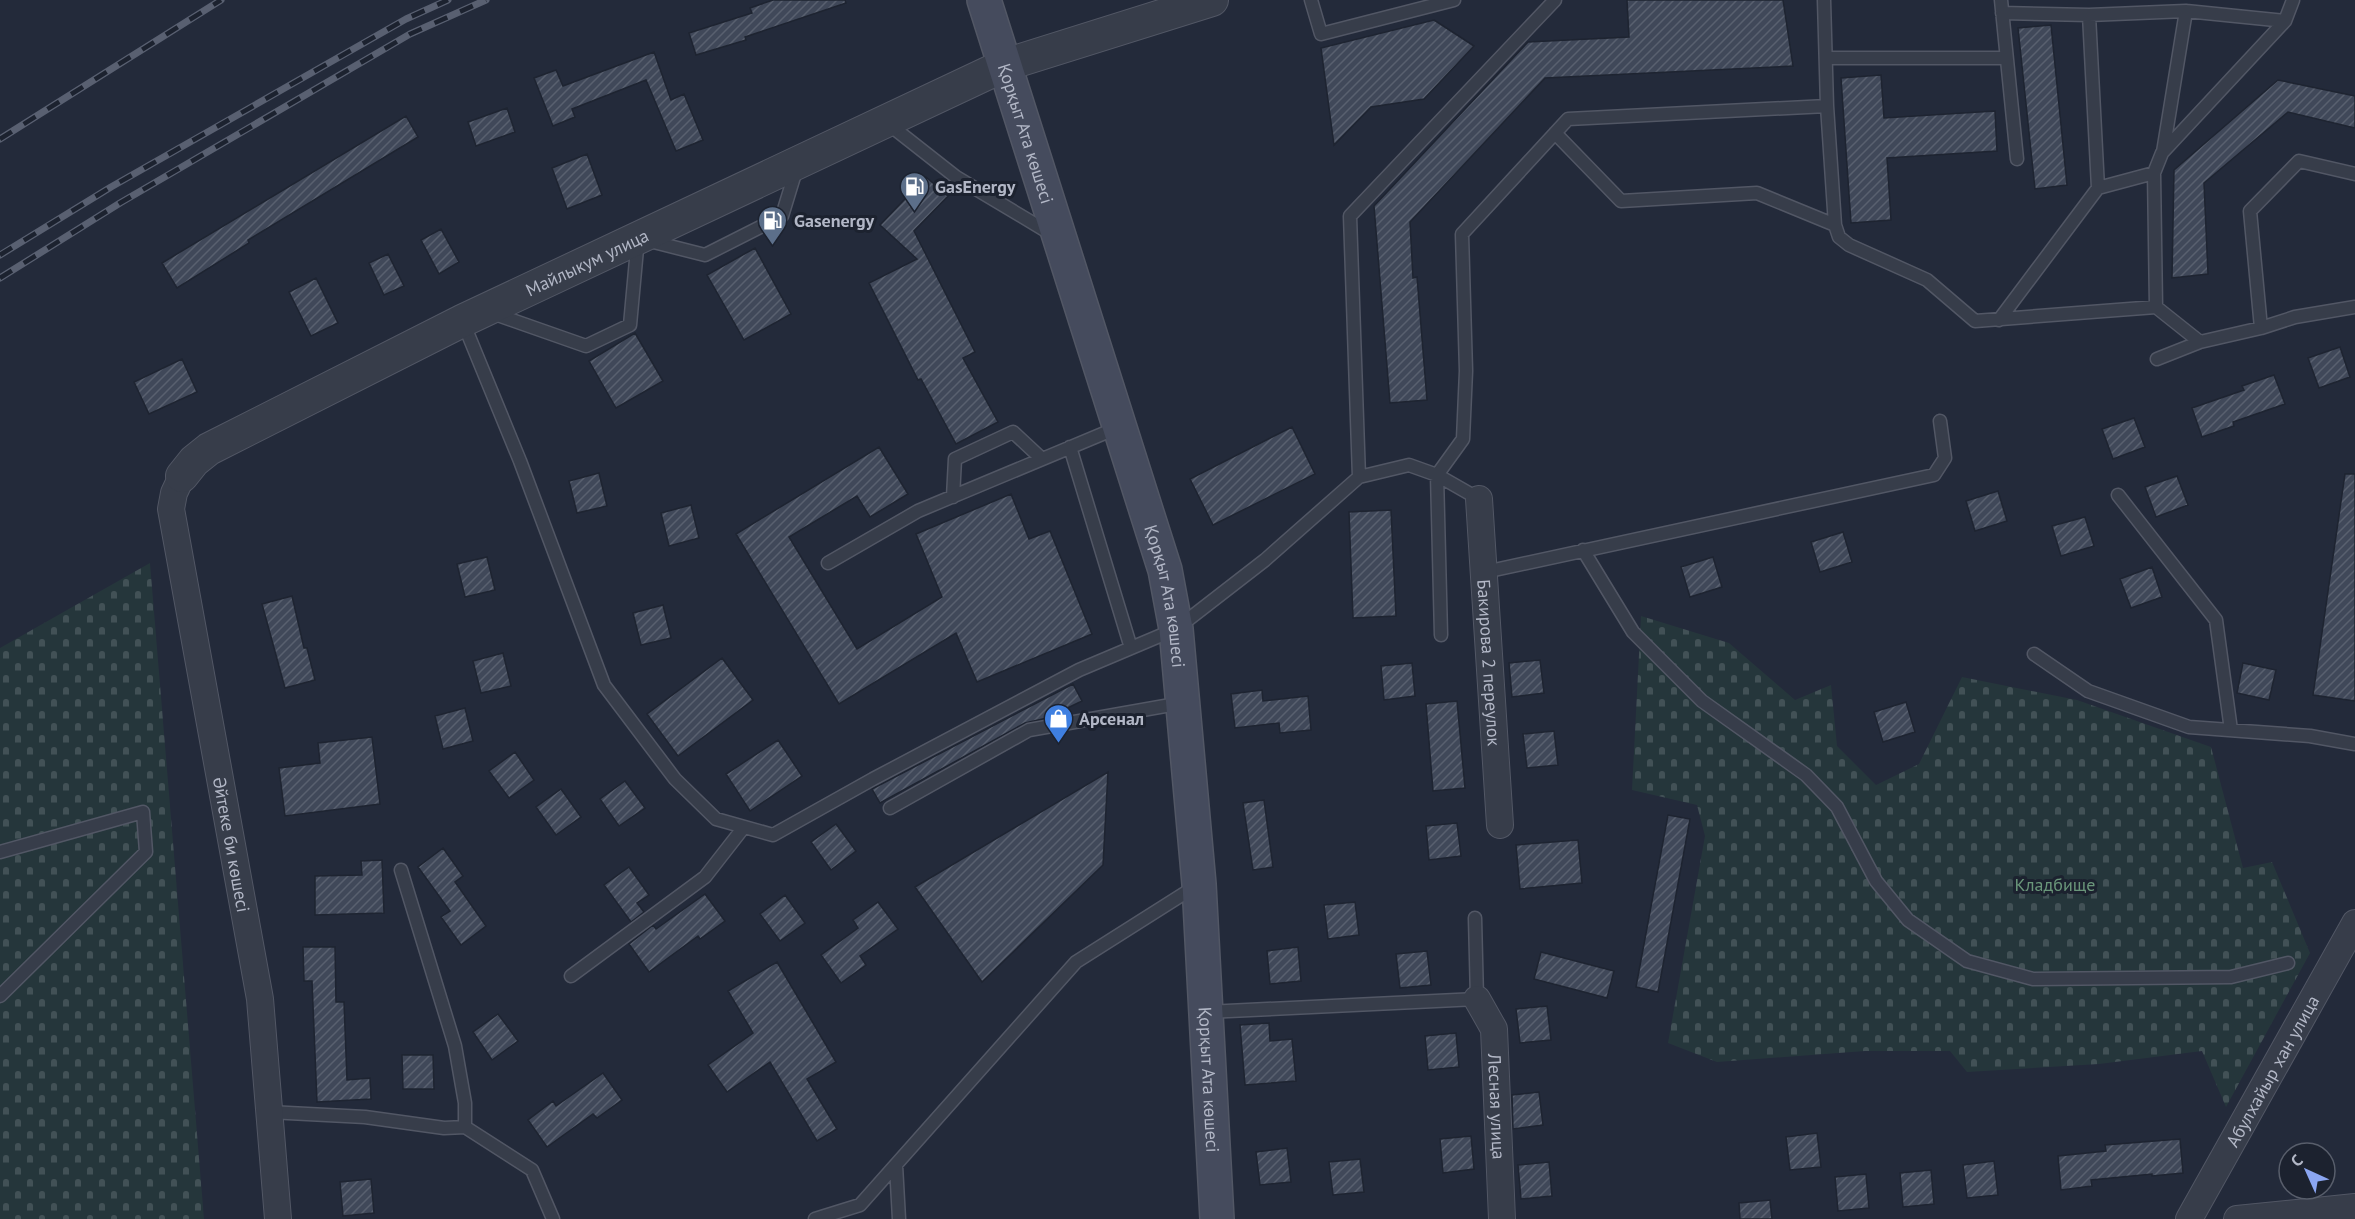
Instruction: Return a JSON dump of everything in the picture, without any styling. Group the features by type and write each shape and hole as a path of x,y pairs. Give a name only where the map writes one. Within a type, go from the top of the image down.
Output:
{"main road":[{"name":"Қорқыт Ата көшесі","path":"984,0 1166,570 1176,629 1199,884 1217,1219"}],"street":[{"name":"Майлыкум улица","path":"182,476 209,448 474,315 1005,65 1212,0"},
{"name":"Әйтеке би көшесі","path":"182,476 174,493 171,509 260,999 278,1219"},
{"name":"Бакирова 2 переулок","path":"1479,500 1500,825"},
{"name":"Абулхайыр хан улица","path":"2189,1219 2355,923"},
{"name":"Лесная улица","path":"1477,999 1494,1029 1502,1219"},
{"path":"2238,1219 2355,1207"}],"lane":[{"path":"1311,0 1321,34 1429,3 1454,0"},
{"path":"1359,477 1350,216 1555,0"},
{"path":"1824,0 1834,225 1839,237 1849,245 1927,280 1975,321 2156,307 2200,342"},
{"path":"2001,0 2017,159"},
{"path":"2162,153 2285,21 2293,0"},
{"path":"2002,14 2089,15 2186,11 2285,21"},
{"path":"2156,307 2154,172 2162,153 2186,11"},
{"path":"2089,15 2098,188"},
{"path":"1826,58 2006,58"},
{"path":"1441,635 1437,474 1463,439 1466,371 1462,234 1568,119 1827,106"},
{"path":"885,122 956,177 1061,240"},
{"path":"1555,133 1622,201 1756,193 1834,225"},
{"path":"2260,328 2250,211 2300,161 2355,174"},
{"path":"474,315 586,346 595,342 630,325 638,238 705,255 782,216 798,162"},
{"path":"1999,320 2098,188 2154,172"},
{"path":"2157,359 2200,342 2295,317 2355,307"},
{"path":"474,315 520,461 604,685 675,779 716,819 773,835 873,779 1079,670 1176,629 1265,561 1359,477 1409,465 1437,474 1479,500"},
{"path":"1485,572 1934,475 1945,458 1940,421"},
{"path":"828,563 918,512 1120,426"},
{"path":"953,497 955,459 1013,432 1042,459"},
{"path":"1070,447 1131,648"},
{"path":"2118,495 2216,620 2231,730"},
{"path":"1583,550 1633,632 1702,701 1806,775 1837,807 1876,881 1908,920 1967,961 2033,979 2231,977 2288,963"},
{"path":"2034,654 2088,691 2189,727 2310,736 2355,744"},
{"path":"890,808 1029,730 1183,702"},
{"path":"0,852 142,812 146,852 0,996"},
{"path":"571,976 705,877 744,827"},
{"path":"401,870 455,1046 465,1103 465,1126"},
{"path":"815,1219 860,1205 1076,962 1199,884"},
{"path":"1206,1012 1477,999 1475,918"},
{"path":"269,1112 365,1117 444,1128 465,1126 532,1170 553,1219"},
{"path":"896,1165 899,1219"}],"green space":[{"path":"150,563 204,1219 0,1219 0,648"},
{"name":"Кладбище","path":"1641,616 1729,643 1795,700 1831,685 1837,746 1876,785 1919,764 1962,677 2077,700 2211,747 2243,868 2272,862 2310,953 2226,1107 2202,1051 2099,1064 1967,1072 1950,1051 1865,1051 1717,1062 1668,1043 1705,836 1697,805 1632,790"}],"building":[{"path":"773,0 845,0 846,3 745,37 746,40 696,55 689,33 752,13 750,8"},
{"path":"1627,0 1783,0 1793,66 1545,78 1410,222 1413,278 1417,277 1427,400 1390,403 1374,206 1528,42 1629,37"},
{"path":"1434,20 1474,46 1424,99 1371,107 1334,145 1321,48"},
{"path":"2051,25 2067,185 2035,189 2018,28"},
{"path":"654,52 671,100 684,94 703,140 676,151 646,80 572,109 575,117 553,126 534,78 556,70 563,86"},
{"path":"1881,75 1884,118 1995,111 1997,151 1887,158 1891,220 1851,223 1841,78"},
{"path":"2278,80 2355,96 2355,128 2288,112 2204,183 2208,274 2172,278 2174,170"},
{"path":"507,108 515,132 476,146 468,122"},
{"path":"406,116 418,137 248,240 249,243 177,288 162,263"},
{"path":"587,154 602,195 567,209 552,168"},
{"path":"926,177 948,196 914,231 975,352 963,358 998,422 956,444 921,379 918,380 869,283 917,259 880,225"},
{"path":"441,229 459,262 439,274 421,240"},
{"path":"755,248 791,314 744,340 707,275"},
{"path":"388,254 404,286 384,295 369,263"},
{"path":"316,278 338,323 311,336 289,292"},
{"path":"635,333 663,381 616,408 589,361"},
{"path":"2340,347 2350,377 2319,388 2308,358"},
{"path":"182,359 197,392 149,414 134,382"},
{"path":"2274,375 2285,404 2233,422 2234,426 2202,437 2192,408 2244,390 2242,386"},
{"path":"2134,418 2145,447 2113,459 2102,429"},
{"path":"1292,427 1315,474 1213,525 1190,479"},
{"path":"879,447 908,494 870,517 857,496 789,537 857,649 942,597 916,534 1011,494 1029,539 1050,531 1092,634 977,682 956,633 839,704 736,534"},
{"path":"599,473 607,506 577,513 569,481"},
{"path":"2345,474 2355,474 2355,701 2313,695"},
{"path":"2177,476 2188,505 2156,517 2145,487"},
{"path":"1998,491 2007,521 1975,531 1966,501"},
{"path":"691,505 699,538 669,546 661,513"},
{"path":"1391,510 1396,616 1353,618 1349,512"},
{"path":"2085,517 2094,546 2061,556 2052,526"},
{"path":"1843,532 1852,562 1820,572 1811,542"},
{"path":"487,557 495,590 465,597 457,564"},
{"path":"1713,557 1722,587 1690,597 1681,567"},
{"path":"2152,567 2162,597 2131,608 2120,579"},
{"path":"292,596 304,648 307,648 315,680 285,688 262,604"},
{"path":"663,605 671,638 641,645 633,613"},
{"path":"503,653 511,686 481,693 473,661"},
{"path":"722,658 753,700 678,756 647,714"},
{"path":"1540,660 1544,693 1512,697 1509,663"},
{"path":"1412,663 1415,696 1384,700 1381,666"},
{"path":"2243,663 2276,670 2269,700 2237,693"},
{"path":"1073,684 1082,701 1047,718 1025,723 880,803 872,789"},
{"path":"1262,690 1263,701 1308,696 1311,730 1280,733 1279,723 1235,728 1231,694"},
{"path":"1457,701 1465,788 1433,791 1426,704"},
{"path":"1906,702 1915,732 1883,742 1874,712"},
{"path":"465,708 473,741 443,749 435,716"},
{"path":"1554,731 1558,765 1527,768 1523,734"},
{"path":"372,737 380,804 285,816 279,768 320,763 318,743"},
{"path":"778,740 802,776 750,811 726,774"},
{"path":"515,752 534,780 509,798 489,771"},
{"path":"1108,772 1103,865 982,982 915,887"},
{"path":"625,781 645,808 619,826 600,799"},
{"path":"561,789 581,817 556,835 536,807"},
{"path":"1264,800 1273,867 1253,870 1243,803"},
{"path":"1668,815 1690,819 1658,992 1636,987"},
{"path":"1457,823 1461,856 1429,860 1426,826"},
{"path":"836,824 856,851 831,870 811,842"},
{"path":"1578,840 1582,883 1520,889 1516,845"},
{"path":"443,848 463,876 455,882 486,926 461,945 441,917 450,911 418,867"},
{"path":"382,860 384,913 315,915 315,876 362,875 361,861"},
{"path":"629,867 649,895 637,903 644,912 631,922 604,885"},
{"path":"705,894 725,921 700,939 698,936 649,972 629,944 653,925 656,929"},
{"path":"785,895 805,923 780,941 760,914"},
{"path":"878,902 898,929 860,956 866,965 841,983 821,955 858,928 853,920"},
{"path":"1355,902 1359,935 1328,939 1324,905"},
{"path":"303,947 335,947 336,1002 344,1002 347,1080 370,1078 371,1099 317,1102 312,981 304,981"},
{"path":"1298,947 1301,981 1270,984 1267,951"},
{"path":"1427,951 1431,985 1400,988 1396,954"},
{"path":"1541,952 1614,971 1607,998 1534,979"},
{"path":"777,962 836,1062 807,1079 837,1129 817,1141 770,1062 727,1092 708,1065 753,1033 728,991"},
{"path":"1547,1006 1551,1040 1520,1043 1516,1009"},
{"path":"498,1014 518,1041 492,1060 473,1032"},
{"path":"1269,1023 1270,1041 1292,1039 1296,1081 1245,1085 1240,1025"},
{"path":"1456,1033 1459,1067 1428,1070 1425,1036"},
{"path":"402,1055 433,1055 434,1089 403,1089"},
{"path":"603,1073 622,1100 597,1118 593,1114 547,1147 528,1120 553,1101 556,1106"},
{"path":"1539,1092 1543,1125 1513,1129 1512,1095"},
{"path":"1817,1133 1821,1167 1790,1170 1786,1137"},
{"path":"1471,1136 1474,1169 1443,1173 1440,1139"},
{"path":"2180,1139 2183,1173 2091,1180 2092,1186 2061,1190 2058,1156 2106,1151 2105,1145"},
{"path":"1287,1148 1291,1182 1260,1185 1256,1152"},
{"path":"1360,1159 1364,1192 1333,1195 1329,1162"},
{"path":"1994,1161 1998,1195 1967,1198 1963,1165"},
{"path":"1549,1162 1552,1196 1521,1199 1518,1165"},
{"path":"1931,1170 1934,1204 1903,1207 1900,1173"},
{"path":"1866,1174 1869,1208 1838,1211 1835,1177"},
{"path":"371,1179 374,1213 343,1216 340,1182"},
{"path":"1770,1200 1772,1219 1740,1219 1739,1203"}],"railway":[{"path":"0,139 221,0"},
{"path":"0,255 111,187 406,19 448,0"},
{"path":"0,278 120,203 410,34 486,0"}],"place":[{"name":"GasEnergy","path":"914,212"},
{"name":"Gasenergy","path":"773,246"},
{"name":"Арсенал","path":"1058,744"}]}
